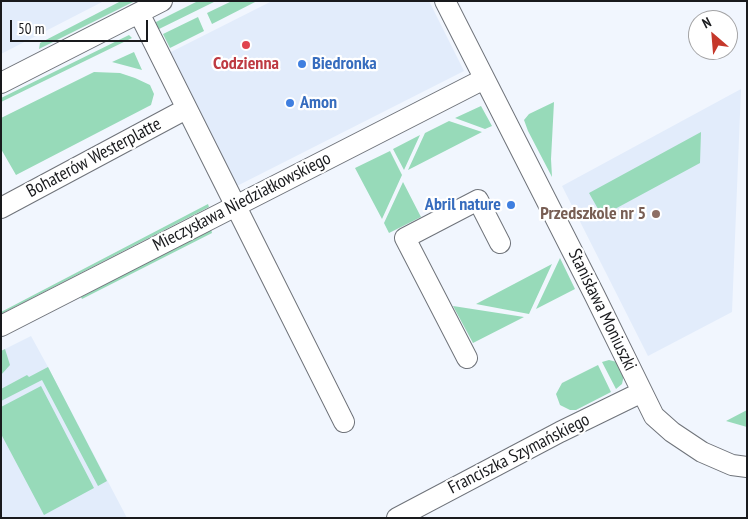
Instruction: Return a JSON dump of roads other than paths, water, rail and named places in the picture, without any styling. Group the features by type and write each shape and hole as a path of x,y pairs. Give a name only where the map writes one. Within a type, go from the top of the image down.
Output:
{"street":[{"path":"1,82 162,1"},
{"name":"Stanisława Moniuszki","path":"445,1 590,285 654,416 677,436 711,457 732,465 747,467"},
{"path":"139,13 344,422"},
{"name":"Mieczysława Niedziałkowskiego","path":"1,326 484,78"},
{"name":"Bohaterów Westerplatte","path":"1,208 186,109"},
{"path":"467,358 405,238 478,200 500,243"},
{"name":"Franciszka Szymańskiego","path":"397,518 560,432 642,392"}],"place":[{"name":"Codzienna","path":"246,45"},
{"name":"Biedronka","path":"302,64"},
{"name":"Amon","path":"290,103"},
{"name":"Abril nature","path":"511,205"},
{"name":"Przedszkole nr 5","path":"656,214"}]}
